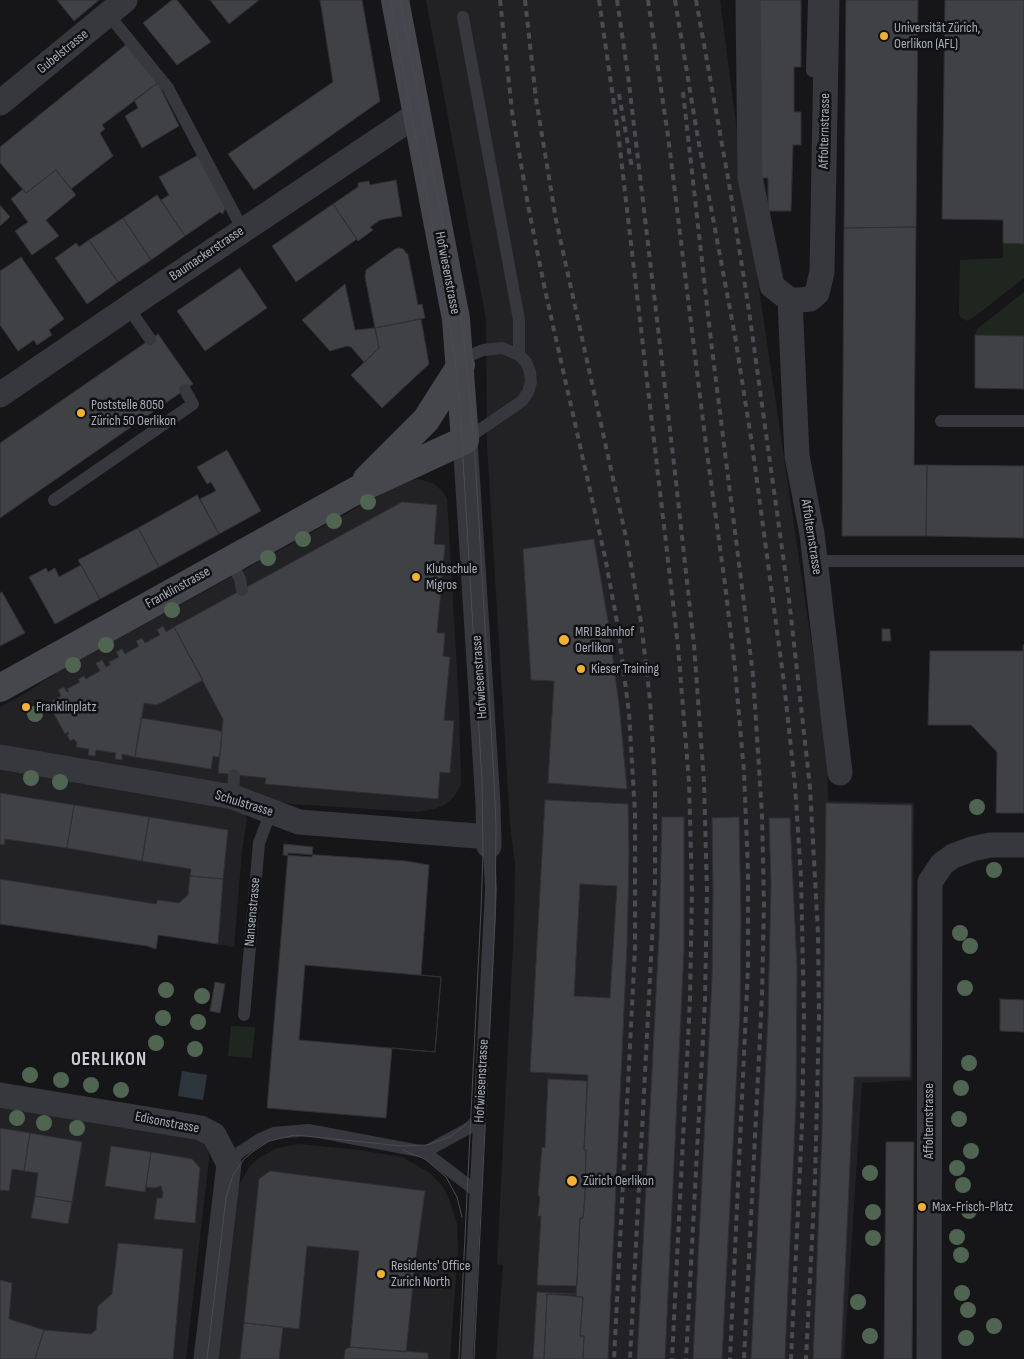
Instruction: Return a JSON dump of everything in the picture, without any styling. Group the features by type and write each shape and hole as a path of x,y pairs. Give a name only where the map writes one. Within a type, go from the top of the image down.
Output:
{"street":[{"name":"Hofwiesenstrasse","path":"394,0 456,319 461,365 489,841"},
{"path":"748,0 750,177 772,286 790,300"},
{"name":"Affolternstrasse","path":"827,0 822,272 817,293 810,299 790,300 797,456 812,534 840,774"},
{"name":"Gubelstrasse","path":"0,103 117,7"},
{"name":"Baumackerstrasse","path":"0,395 416,114"},
{"name":"Franklinstrasse","path":"357,490 426,420 461,365"},
{"name":"Franklinstrasse","path":"0,688 357,490 465,440"},
{"name":"Schulstrasse","path":"0,757 234,786 271,811 299,822 489,841"},
{"name":"Affolternstrasse","path":"929,1359 930,882 942,864 953,856 990,845 1024,845"},
{"name":"Edisonstrasse","path":"0,1095 201,1128 214,1135 229,1164"},
{"path":"206,1359 229,1164"}],"lane":[{"path":"812,71 814,0"},
{"path":"117,7 168,88 243,230"},
{"path":"463,17 519,320 519,355"},
{"path":"128,307 150,339"},
{"path":"461,365 472,355 483,350 502,348 519,355 526,362 531,382 528,392 513,408 465,440"},
{"path":"54,500 193,404 185,390"},
{"path":"941,421 1024,421"},
{"path":"230,560 240,579 242,590"},
{"path":"815,561 1024,561"},
{"name":"Nansenstrasse","path":"244,1014 259,843 271,811"},
{"name":"Hofwiesenstrasse","path":"467,1359 491,890 489,841"},
{"path":"425,1152 480,1122"},
{"path":"229,1164 240,1152 260,1139 274,1134 308,1130 425,1152 476,1191"}],"shaded area":[{"path":"426,0 720,0 746,201 827,748 828,801 914,803 912,1080 862,1083 844,1359 496,1359 503,1265 497,1264 514,926 515,864 510,824 487,445 486,319"},
{"path":"1003,243 1024,244 1024,278 968,321 961,318 959,313 960,260 1003,258"},
{"path":"1024,292 1024,336 975,335 977,329"},
{"path":"418,479 433,483 443,492 447,499 459,705 461,785 453,798 444,805 417,812 292,804 17,755 0,747 0,707 26,693 61,670 402,483"},
{"path":"0,770 231,806 243,812 247,819 242,851 234,947 159,935 156,949 147,946 0,924"},
{"path":"231,1026 255,1027 252,1058 228,1056"},
{"path":"182,1071 207,1075 203,1100 178,1096"},
{"path":"0,1104 189,1134 203,1142 208,1150 209,1159 186,1359 0,1359"},
{"path":"299,1144 359,1150 402,1157 430,1173 443,1187 457,1224 458,1246 450,1359 216,1359 238,1187 250,1166 259,1158 277,1148"}],"building":[{"path":"57,0 99,0 74,21"},
{"path":"172,0 177,0 211,42 177,65 143,23"},
{"path":"210,0 259,0 229,24"},
{"path":"320,0 362,0 380,101 254,190 228,154 333,82"},
{"path":"759,0 801,0 801,67 794,67 794,112 801,112 801,145 793,145 791,211 768,211 768,178 759,178"},
{"path":"846,0 918,0 916,227 844,228"},
{"path":"945,0 1024,0 1024,244 1003,243 1003,220 942,219"},
{"path":"128,43 158,83 102,125 105,129 100,133 113,156 71,189 56,170 26,193 0,163 0,147"},
{"path":"158,83 179,126 142,148 125,116 138,108 134,100"},
{"path":"198,155 227,203 223,214 220,212 185,236 161,200 169,195 159,177"},
{"path":"56,170 76,195 46,220 59,236 32,255 15,231 28,222 11,199 23,189 26,193"},
{"path":"396,180 402,216 380,220 370,227 373,230 358,241 333,204 358,187 358,183 369,181 370,185"},
{"path":"157,195 185,236 151,260 123,218"},
{"path":"333,204 357,239 296,282 272,246"},
{"path":"0,205 10,217 0,226"},
{"path":"123,218 151,260 118,282 89,240"},
{"path":"916,227 914,465 927,465 926,536 842,536 844,228"},
{"path":"89,240 118,282 87,304 55,258 76,243 79,247"},
{"path":"399,248 403,249 408,255 418,305 422,304 425,318 375,328 365,277 366,270"},
{"path":"21,257 64,319 49,330 52,335 37,345 34,340 18,351 0,325 0,271"},
{"path":"240,268 267,308 205,351 177,311"},
{"path":"345,284 355,330 375,328 379,348 364,362 351,347 347,346 330,351 302,320"},
{"path":"421,319 429,364 382,408 351,375 379,348 375,328"},
{"path":"158,334 193,384 0,518 0,443"},
{"path":"975,335 1024,336 1024,389 975,388"},
{"path":"227,450 261,511 219,534 200,499 216,491 211,482 207,484 197,467"},
{"path":"927,465 1024,466 1024,538 926,536"},
{"path":"197,495 219,534 159,567 138,528"},
{"path":"402,502 437,505 434,544 445,545 437,633 445,633 443,656 450,657 444,720 454,721 450,773 440,772 438,799 265,784 266,778 218,773 223,719 174,627"},
{"path":"138,528 159,567 100,599 78,560"},
{"path":"594,539 608,621 619,704 627,789 548,783 554,681 531,680 523,549"},
{"path":"81,565 100,599 55,624 29,577 46,568 48,572 55,568 59,577"},
{"path":"2,592 25,633 0,646 0,593"},
{"path":"163,626 166,632 174,627 203,680 157,705 144,703 135,757 122,754 122,760 115,759 116,753 96,750 95,756 88,755 89,749 76,747 77,743 74,739 70,741 67,735 69,734 68,732 65,734 48,703 61,696 58,690 64,687 67,692 69,691 67,689 80,682 78,679 84,676 86,679 100,671 96,663 102,660 106,667 110,665 109,662 119,657 116,652 122,649 125,654 139,646 136,641 142,638 145,643 160,635 157,630"},
{"path":"882,629 890,629 891,641 882,641"},
{"path":"1023,645 1024,813 996,813 997,752 971,725 928,725 930,651 1023,651"},
{"path":"141,718 222,732 220,757 213,756 211,769 135,757"},
{"path":"0,793 74,805 67,848 5,839 4,845 0,844"},
{"path":"545,800 628,804 627,945 608,1359 583,1359 584,1336 580,1336 583,1297 576,1297 580,1218 583,1218 585,1195 586,1150 584,1150 588,1075 530,1072"},
{"path":"826,803 912,805 910,1077 854,1077 841,1359 813,1359 822,1135"},
{"path":"74,805 149,817 142,861 67,848"},
{"path":"149,817 228,830 223,879 190,876 191,869 142,861"},
{"path":"662,817 684,817 684,949 665,1359 637,1359 659,936"},
{"path":"739,817 740,1011 722,1359 693,1359 712,978 712,818"},
{"path":"769,818 790,818 797,969 796,1100 785,1359 751,1359 768,1016 771,883"},
{"path":"284,844 313,847 312,857 283,855"},
{"path":"288,853 406,861 429,865 421,975 441,977 435,1052 392,1048 386,1118 267,1108"},
{"path":"190,876 223,879 218,944 158,935 156,949 147,946 0,924 0,879 156,904 158,900 179,903 188,895"},
{"path":"580,884 617,886 610,998 574,996"},
{"path":"305,965 441,977 435,1052 299,1040"},
{"path":"215,982 225,984 220,1013 210,1011"},
{"path":"1000,999 1024,1000 1024,1032 1000,1031"},
{"path":"548,1079 587,1081 584,1150 586,1150 585,1195 583,1218 580,1218 577,1286 537,1285 541,1216 538,1216 540,1196 538,1196 542,1147 545,1148"},
{"path":"0,1128 30,1133 24,1171 12,1169 9,1191 0,1190"},
{"path":"30,1133 82,1142 72,1202 35,1196 38,1173 24,1171"},
{"path":"886,1142 914,1142 912,1359 884,1359"},
{"path":"111,1146 151,1152 145,1192 105,1186"},
{"path":"151,1152 192,1159 200,1168 195,1223 154,1219 157,1198 162,1198 163,1193 161,1186 154,1188 146,1187"},
{"path":"270,1171 425,1191 406,1352 350,1347 359,1251 307,1246 299,1329 244,1323 259,1179"},
{"path":"35,1196 72,1202 68,1224 31,1218"},
{"path":"118,1243 183,1249 173,1359 35,1359 44,1330 91,1334 96,1330 98,1306 112,1294"},
{"path":"0,1280 12,1283 9,1319 44,1330 35,1359 0,1359"},
{"path":"537,1292 576,1294 547,1294 544,1359 533,1359"},
{"path":"547,1294 583,1297 580,1336 584,1336 583,1359 544,1359"},
{"path":"244,1323 283,1327 279,1359 240,1359"},
{"path":"350,1347 428,1353 428,1359 344,1359 345,1350"}],"tram line":[{"path":"390,0 438,254 454,351 460,408 482,781 483,854 481,909 459,1359"},
{"path":"400,0 464,341 475,456 494,779 496,826 495,920 474,1359"},
{"path":"207,1359 226,1198 233,1175 244,1159 269,1141 295,1135 402,1146 427,1145 450,1137 471,1118"},
{"path":"403,1150 425,1159 446,1177 457,1197 462,1217"}],"railway":[{"path":"500,0 512,111 528,205 545,290 605,557 618,627 629,713 635,813 635,948 614,1359"},
{"path":"525,0 536,99 556,220 627,542 641,622 650,700 655,786 655,882 630,1359"},
{"path":"599,0 618,132 678,646 689,782 692,891 690,999 672,1359"},
{"path":"617,0 628,75 673,455 694,645 704,782 707,892 705,1001 686,1359"},
{"path":"648,0 668,136 725,584 744,772 748,870 748,967 730,1359"},
{"path":"675,0 697,133 735,336 752,444 784,683 795,785 801,878 804,1017 802,1125 791,1359"},
{"path":"696,0 729,183 749,311 789,599 810,787 818,933 819,1018 815,1180 806,1359"},
{"path":"683,92 711,341 753,675 762,815 764,904 762,995 744,1359"},
{"path":"619,94 632,168"}],"place":[{"name":"Universität Zürich, Oerlikon (AFL)","path":"884,36"},
{"name":"Poststelle 8050 Zürich 50 Oerlikon","path":"81,413"},
{"name":"Klubschule Migros","path":"416,577"},
{"name":"MRI Bahnhof Oerlikon","path":"564,640"},
{"name":"Kieser Training","path":"581,669"},
{"name":"Franklinplatz","path":"26,707"},
{"name":"Zürich Oerlikon","path":"572,1181"},
{"name":"Max-Frisch-Platz","path":"922,1207"},
{"name":"Residents' Office Zurich North","path":"381,1274"}],"district":[{"name":"OERLIKON","path":"109,1060"}]}
